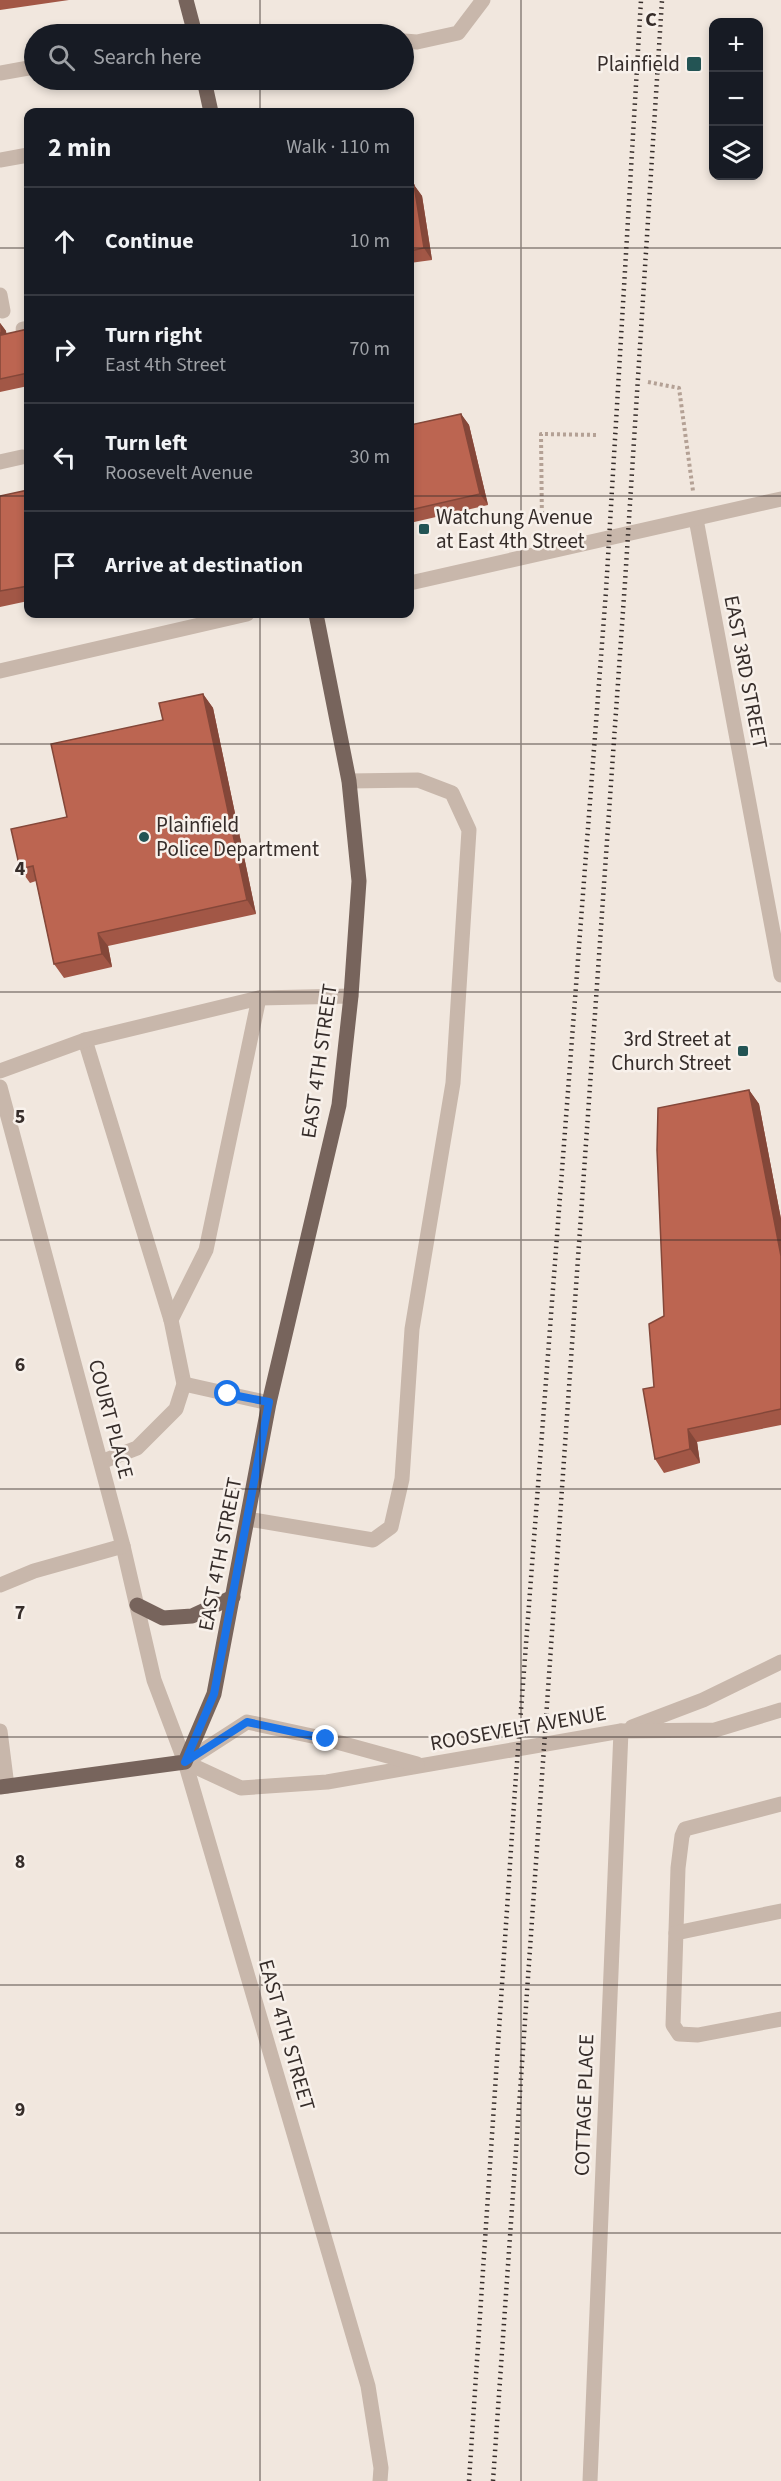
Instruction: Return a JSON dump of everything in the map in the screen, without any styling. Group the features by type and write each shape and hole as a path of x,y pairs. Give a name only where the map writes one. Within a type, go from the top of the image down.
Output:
{"main road":[{"path":"186,0 192,24"},
{"path":"206,90 210,108"},
{"name":"EAST 4TH STREET","path":"185,1762 214,1694 269,1402 339,1104 351,996 359,881 349,781 317,618"},
{"path":"137,1605 163,1618 192,1616 233,1597"},
{"name":"ROOSEVELT AVENUE","path":"4,1786 185,1762"}],"street":[{"path":"414,42 458,33 483,0"},
{"path":"0,73 24,69"},
{"path":"0,160 24,156"},
{"path":"0,462 22,457"},
{"path":"414,582 781,499"},
{"name":"EAST 3RD STREET","path":"696,519 781,975"},
{"path":"0,671 230,618"},
{"path":"248,1519 373,1540 391,1527 402,1479 412,1329 453,1083 469,830 452,793 418,780 349,781"},
{"path":"0,1071 85,1040 259,998 351,996"},
{"path":"171,1320 206,1250 259,998"},
{"path":"85,1040 171,1320 184,1384 176,1409 137,1448 101,1462"},
{"name":"COURT PLACE","path":"0,1087 123,1546 154,1680 185,1762"},
{"path":"184,1384 269,1402"},
{"path":"0,1585 34,1571 123,1546"},
{"name":"ROOSEVELT AVENUE","path":"621,1731 703,1700 781,1662"},
{"name":"ROOSEVELT AVENUE","path":"185,1762 241,1788 327,1782 621,1731 715,1730 781,1710"},
{"name":"ROOSEVELT AVENUE","path":"185,1762 247,1722 326,1739 423,1766"},
{"path":"0,1731 4,1786"},
{"name":"COTTAGE PLACE","path":"590,2481 621,1731"},
{"name":"EAST 4TH STREET","path":"185,1762 368,2386 381,2468 380,2481"},
{"path":"781,1804 686,1829 682,1836 678,1868 673,2025 679,2034 698,2035 781,2019"},
{"path":"676,1933 781,1911"}],"path":[{"path":"648,382 679,388 696,519"},
{"path":"542,553 541,434 599,435"}],"building":[{"path":"414,185 424,248 414,250"},
{"path":"24,330 24,374 0,379 0,332 1,335"},
{"path":"461,414 480,494 414,509 414,424"},
{"path":"24,491 24,587 0,591 0,496"},
{"name":"Plainfield Police Department","path":"203,694 247,900 98,933 102,954 54,964 33,866 20,869 11,829 67,817 51,744 163,720 159,703"},
{"path":"749,1090 781,1256 781,1409 688,1429 690,1449 655,1459 643,1389 654,1387 649,1324 664,1316 657,1150 658,1108"}],"railway":[{"path":"469,2481 515,1789 606,591 641,0"},
{"path":"493,2481 625,582 662,0"}],"place":[{"name":"Plainfield","path":"694,64"},
{"name":"Watchung Avenue at East 4th Street","path":"424,529"},
{"name":"Plainfield Police Department","path":"144,837"},
{"name":"3rd Street at Church Street","path":"743,1051"}],"route":[{"path":"228,1394 269,1402 214,1694 185,1762 247,1722 326,1739"}]}
